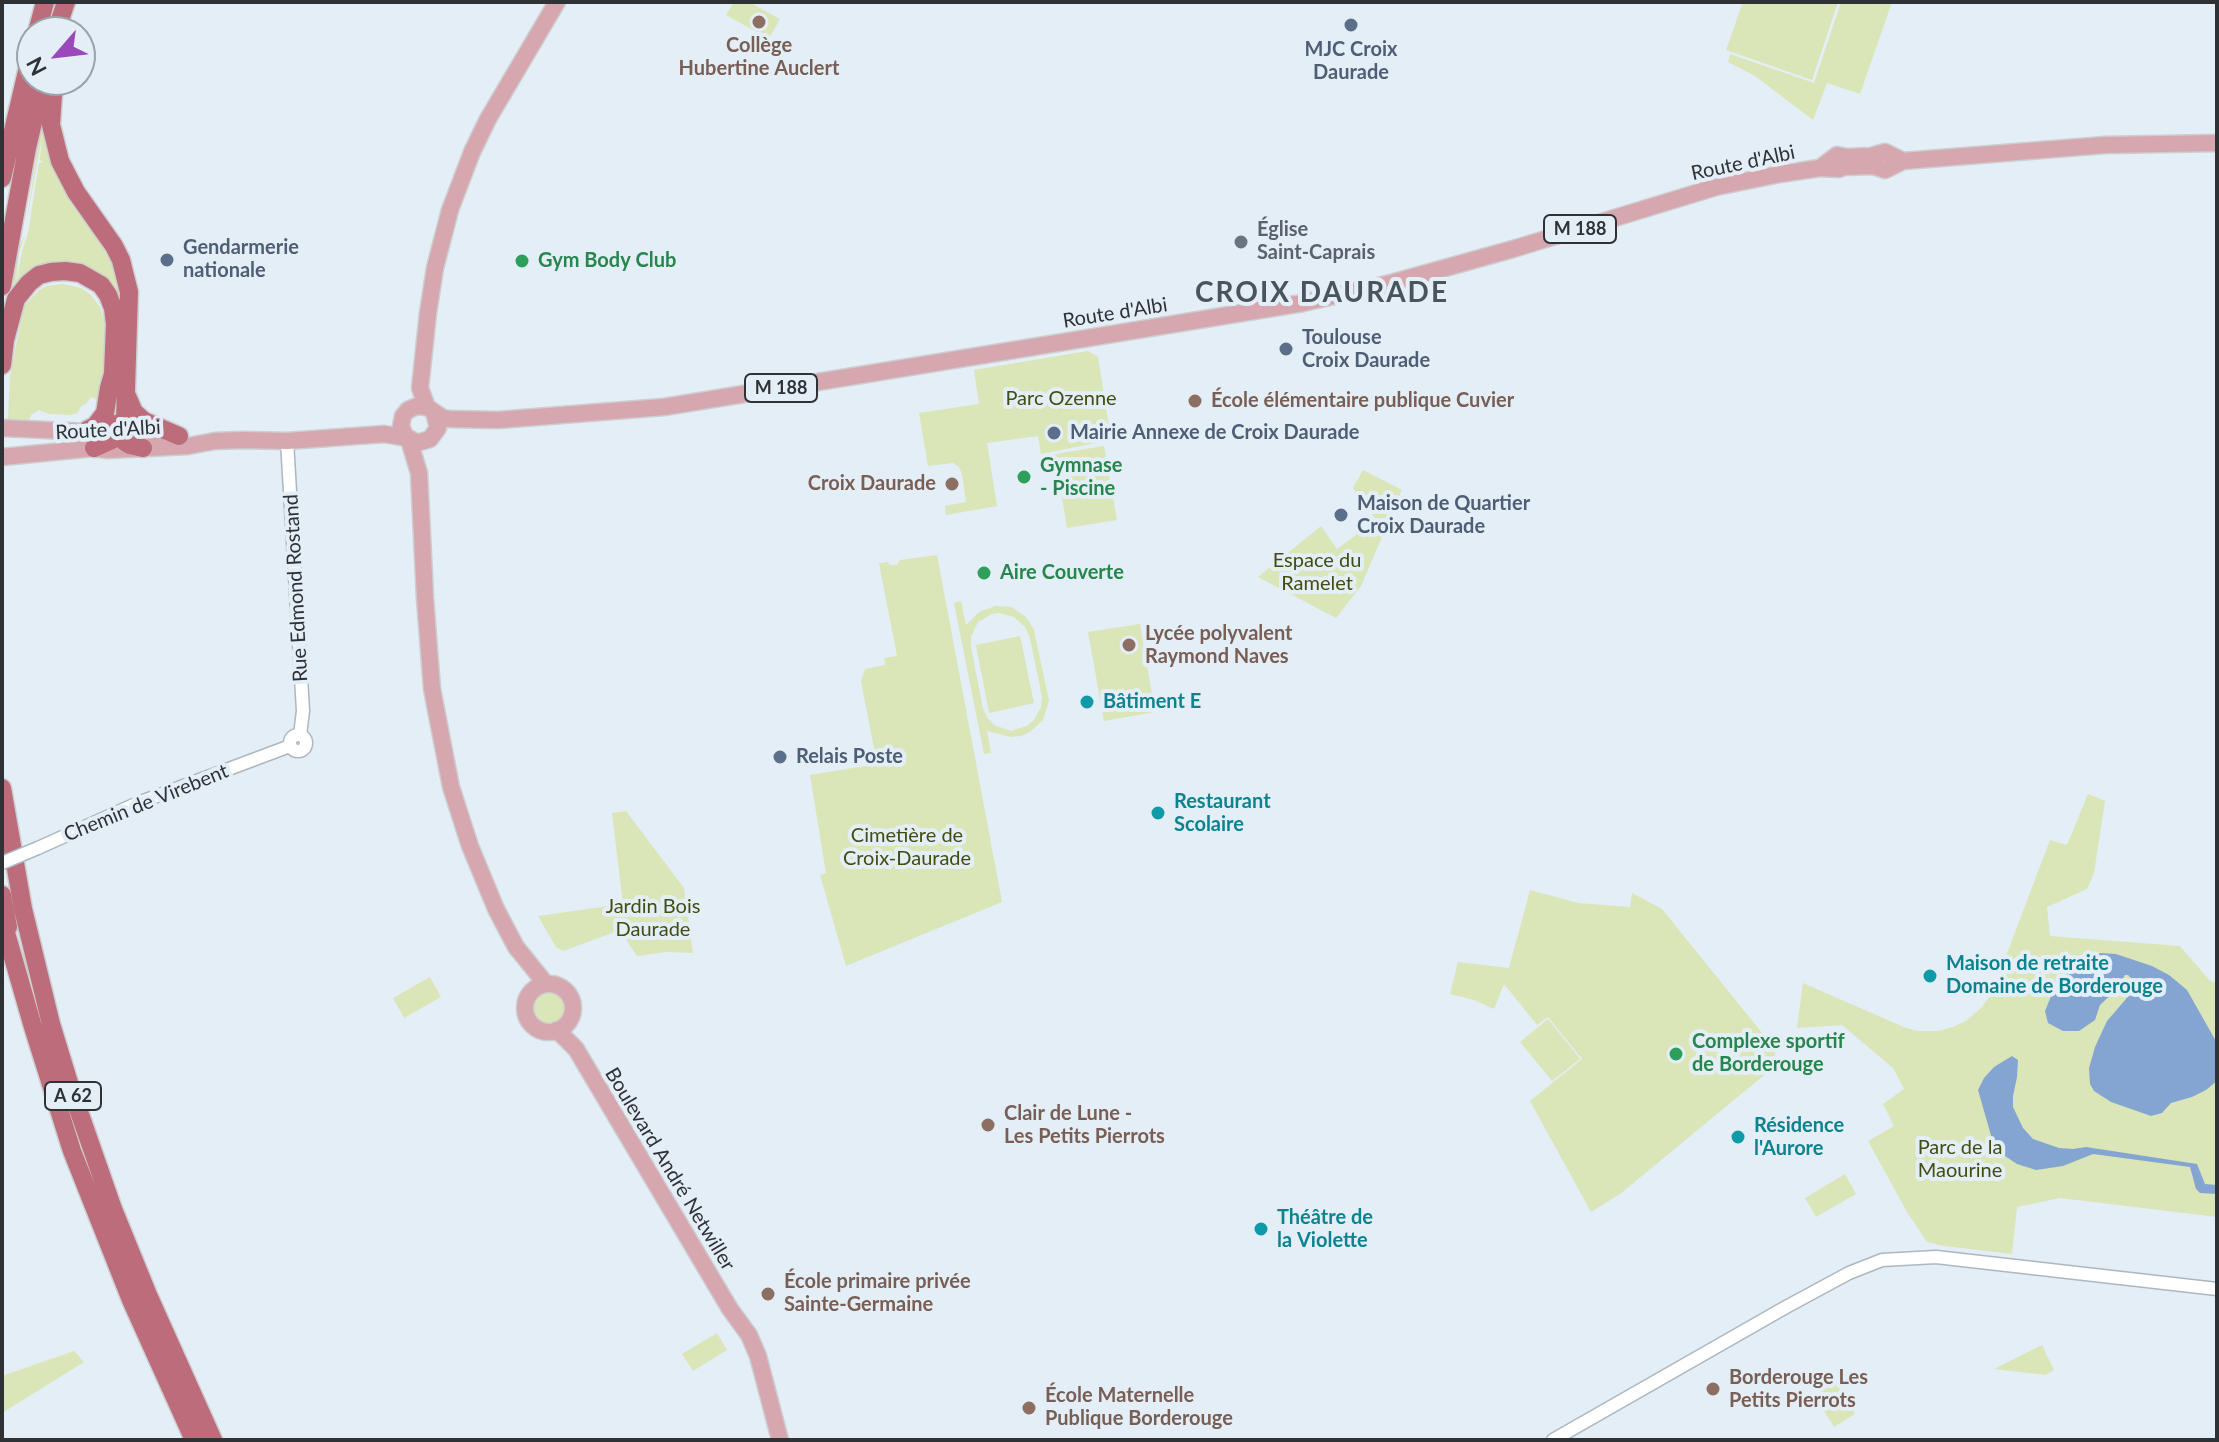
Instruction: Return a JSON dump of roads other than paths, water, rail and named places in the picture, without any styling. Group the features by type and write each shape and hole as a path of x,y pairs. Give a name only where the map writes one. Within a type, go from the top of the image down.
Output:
{"highway":[{"path":"2,125 16,82"},
{"path":"2,178 21,96"},
{"path":"2,286 39,96"},
{"path":"2,365 11,314 21,291 39,275 65,271 91,278 108,295 115,324 113,374 105,413 90,439 111,442 120,433 125,421 127,393 129,292 114,246 76,192 60,161 51,125 53,96"},
{"path":"113,374 115,420 120,433 130,445 143,448"},
{"path":"127,393 131,406 144,421 179,436"},
{"name":"A 62","path":"2,788 11,848 36,964 69,1083 113,1209 191,1390 216,1440"},
{"name":"A 62","path":"2,895 27,1004 72,1151 131,1300 194,1440"},
{"path":"2,919 27,1004"}],"main road":[{"path":"539,987 505,927 479,869 451,787 441,743 429,660 419,473 423,453 438,428 420,388 428,313 444,228 472,152 503,91 557,2"},
{"name":"Route d'Albi","path":"430,410 449,419 498,420 664,407 1303,303 1416,276 1716,187 1834,164 2105,145 2217,143"},
{"path":"419,473 402,430 417,342 428,313"},
{"path":"404,414 414,407 430,410"},
{"name":"Route d'Albi","path":"243,440 269,434 382,425 404,414"},
{"name":"Route d'Albi","path":"432,438 449,430 498,420"},
{"name":"Route d'Albi","path":"10,428 90,439 108,450 188,446 215,441 287,441 384,434 408,439"},
{"name":"Route d'Albi","path":"120,433 215,441"},
{"path":"408,439 420,443 432,438"},
{"name":"Route d'Albi","path":"9,456 90,439"},
{"path":"539,987 559,987 569,996 572,1008 563,1025 540,1030 528,1020 525,1004 539,987"},
{"name":"Boulevard André Netwiller","path":"563,1025 730,1309 744,1326 758,1356 780,1440"},
{"name":"Boulevard André Netwiller","path":"730,1309 744,1345 769,1440"}],"street":[{"name":"Rue Edmond Rostand","path":"287,441 303,711 300,735 306,741 304,748 296,751 290,746"},
{"name":"Chemin de Virebent","path":"2,863 138,803 290,746"},
{"path":"1553,1440 1786,1307 1849,1273 1882,1260 1936,1257 2217,1289"}],"water":[{"path":"2100,953 2116,954 2152,966 2187,990 2217,1043 2217,1081 2206,1090 2171,1103 2162,1113 2151,1116 2111,1102 2094,1091 2090,1084 2089,1068 2095,1047 2107,1021 2132,992 2131,978 2125,975 2117,989 2100,1005 2095,1020 2079,1031 2063,1031 2048,1023 2045,1011 2058,979 2071,968"},
{"path":"2012,1056 2018,1060 2013,1107 2023,1128 2033,1139 2059,1148 2086,1147 2197,1164 2205,1184 2217,1185 2217,1194 2200,1193 2196,1189 2190,1167 2093,1154 2063,1166 2036,1170 2017,1164 2002,1154 1998,1143 1992,1139 1978,1090 1994,1067"}],"place":[{"name":"Collège Hubertine Auclert","path":"759,22"},
{"name":"MJC Croix Daurade","path":"1351,25"},
{"name":"Église Saint-Caprais","path":"1241,242"},
{"name":"Gendarmerie nationale","path":"167,260"},
{"name":"Gym Body Club","path":"522,261"},
{"name":"Toulouse Croix Daurade","path":"1286,349"},
{"name":"École élémentaire publique Cuvier","path":"1195,401"},
{"name":"Mairie Annexe de Croix Daurade","path":"1054,433"},
{"name":"Gymnase - Piscine","path":"1024,477"},
{"name":"Croix Daurade","path":"952,484"},
{"name":"Maison de Quartier Croix Daurade","path":"1341,515"},
{"name":"Aire Couverte","path":"984,573"},
{"name":"Lycée polyvalent Raymond Naves","path":"1129,645"},
{"name":"Bâtiment E","path":"1087,702"},
{"name":"Relais Poste","path":"780,757"},
{"name":"Restaurant Scolaire","path":"1158,813"},
{"name":"Maison de retraite Domaine de Borderouge","path":"1930,976"},
{"name":"Complexe sportif de Borderouge","path":"1676,1054"},
{"name":"Clair de Lune - Les Petits Pierrots","path":"988,1125"},
{"name":"Résidence l'Aurore","path":"1738,1137"},
{"name":"Théâtre de la Violette","path":"1261,1229"},
{"name":"École primaire privée Sainte-Germaine","path":"768,1294"},
{"name":"Borderouge Les Petits Pierrots","path":"1713,1389"},
{"name":"École Maternelle Publique Borderouge","path":"1029,1408"}],"district":[{"name":"CROIX DAURADE","path":"1322,293"}],"park label":[{"name":"Parc Ozenne","path":"1061,399"},
{"name":"Espace du Ramelet","path":"1317,572"},
{"name":"Cimetière de Croix-Daurade","path":"907,848"},
{"name":"Jardin Bois Daurade","path":"653,918"},
{"name":"Parc de la Maourine","path":"1960,1160"}]}
